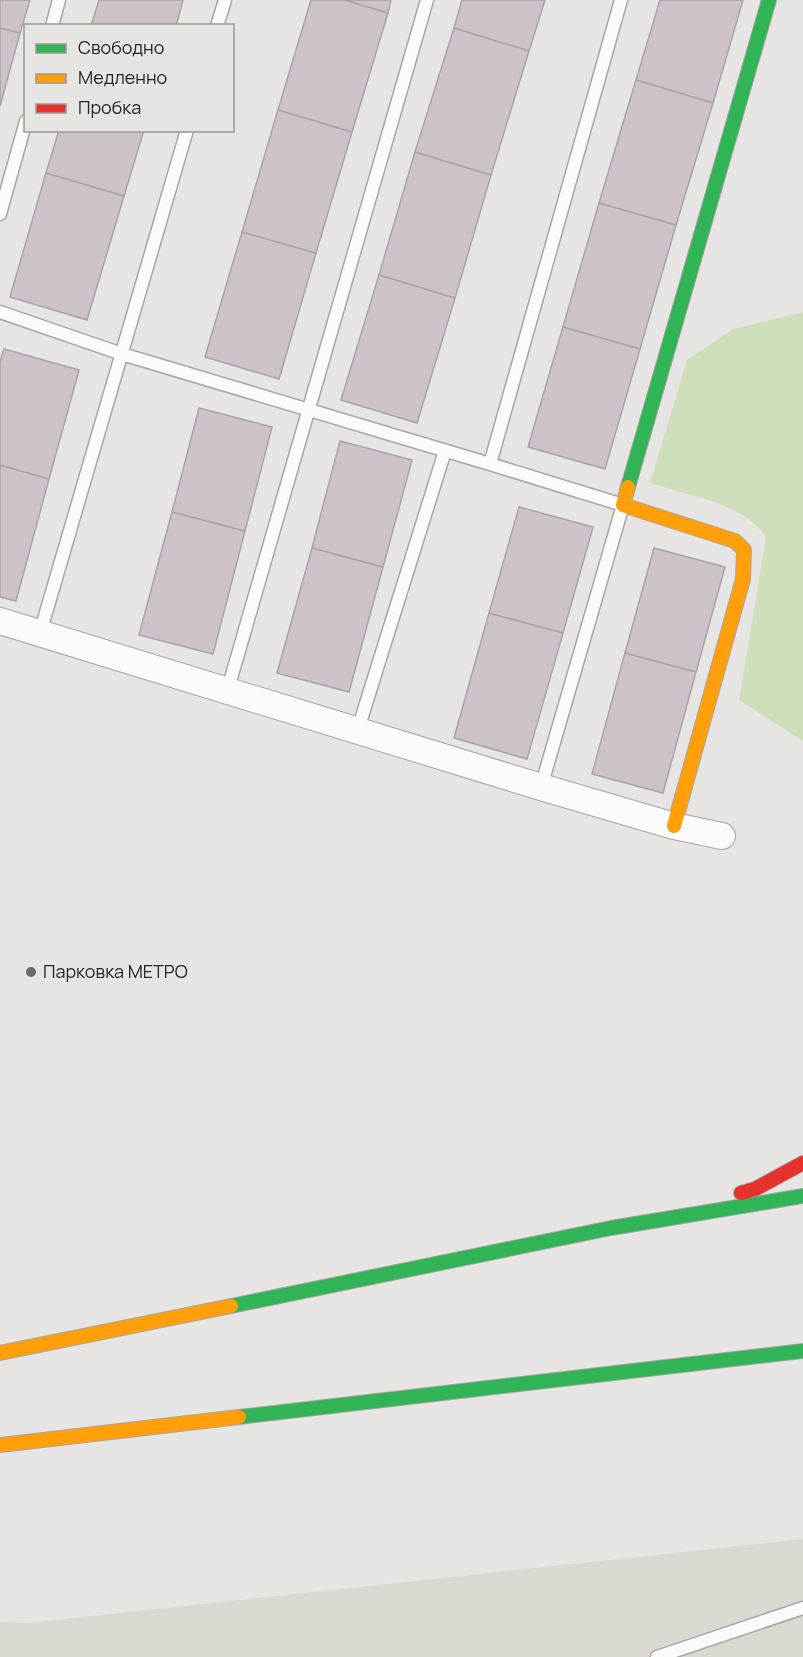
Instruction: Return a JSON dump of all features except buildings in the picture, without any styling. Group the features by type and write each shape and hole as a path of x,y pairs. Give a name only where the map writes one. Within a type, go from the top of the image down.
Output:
{"main road":[{"path":"674,826 743,579 744,550 735,542 623,505 769,0"},
{"path":"611,1228 755,1189 803,1163"},
{"path":"0,1353 611,1228 803,1196"},
{"path":"0,1445 803,1351"}],"street":[{"path":"0,621 541,787 674,826 722,836"}],"lane":[{"path":"53,24 59,0"},
{"path":"218,24 225,0"},
{"path":"227,692 427,0"},
{"path":"490,464 621,0"},
{"path":"0,214 24,128"},
{"path":"40,633 186,132"},
{"path":"0,312 122,354 623,505 541,787"},
{"path":"358,729 445,451"},
{"path":"657,1657 803,1608"}],"shaded area":[{"path":"803,1539 803,1657 0,1657 0,1622 27,1623"}],"green space":[{"path":"803,312 803,741 739,700 766,537 756,525 729,508 650,483 687,360 733,329"}],"traffic: fast":[{"path":"628,487 769,0"},
{"path":"231,1306 611,1228 803,1196"},
{"path":"239,1417 803,1351"}],"traffic: slow":[{"path":"628,487 623,505 735,541 744,550 743,579 674,826"},
{"path":"0,1353 231,1306"},
{"path":"0,1445 239,1417"}],"traffic: jam":[{"path":"741,1193 755,1189 803,1163"}],"place":[{"name":"Парковка МЕТРО","path":"31,972"}]}
